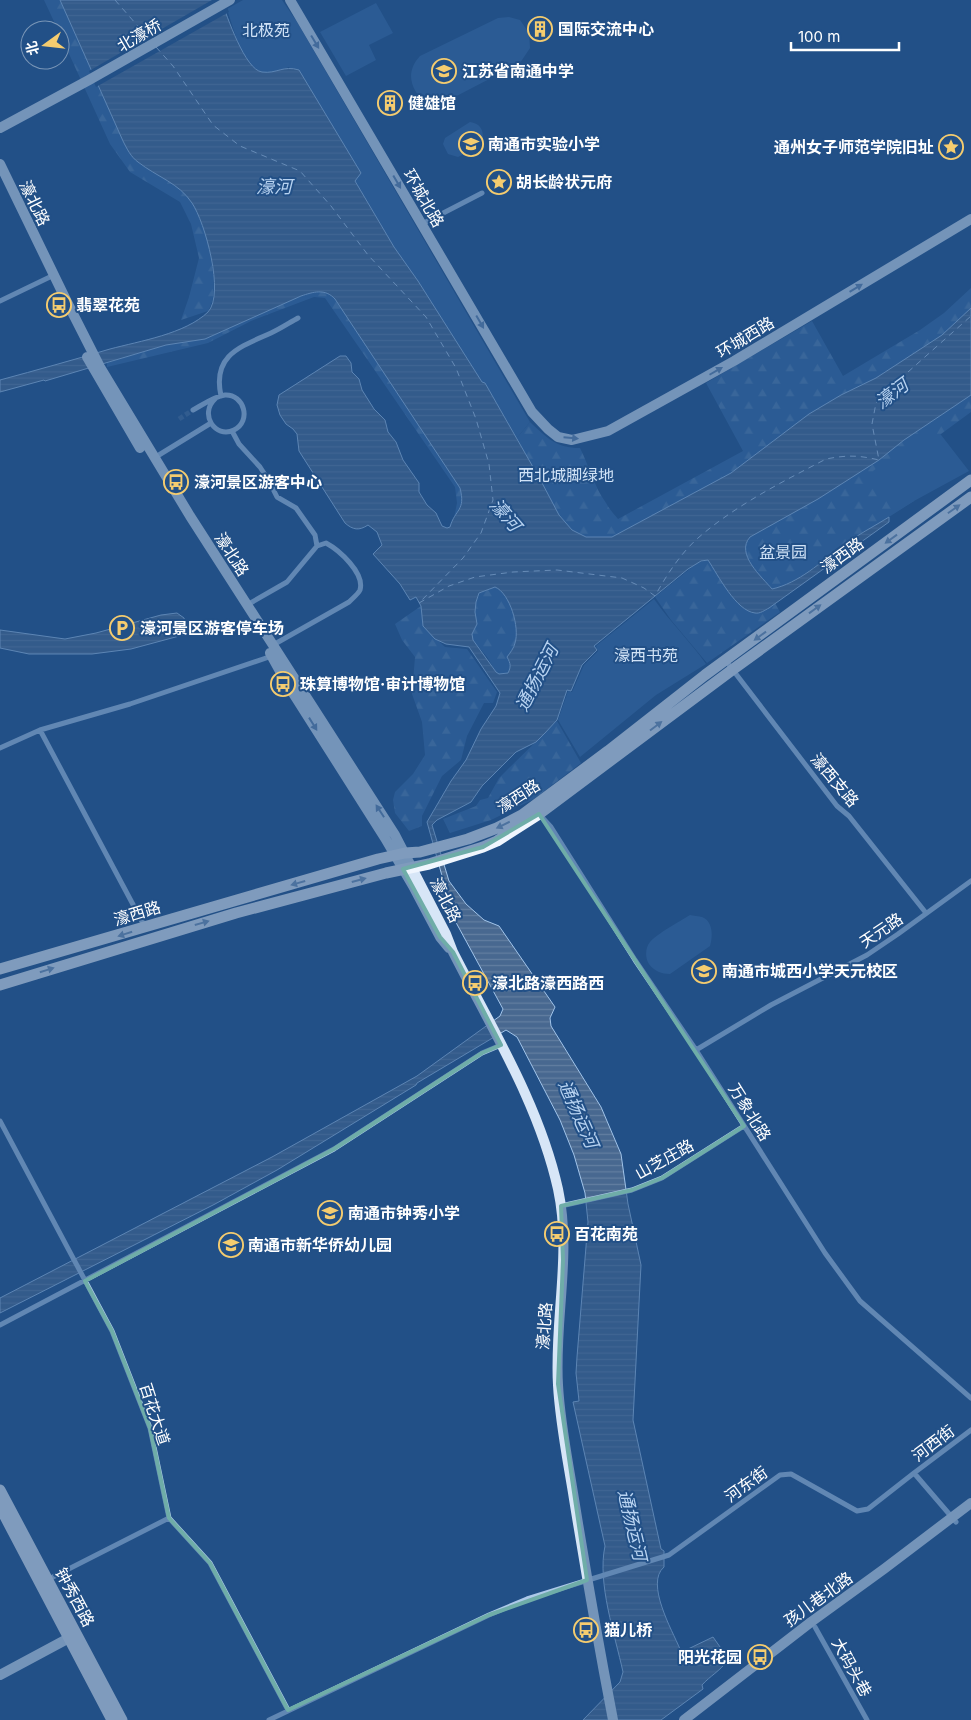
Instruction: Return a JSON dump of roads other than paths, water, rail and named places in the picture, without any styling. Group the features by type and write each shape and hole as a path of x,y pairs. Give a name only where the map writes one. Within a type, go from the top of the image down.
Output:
{"main road":[{"name":"濠西路","path":"0,985 227,916 429,864 498,841 539,814 729,665 969,489"},
{"name":"濠西路","path":"0,969 400,854 420,852 489,832 522,815 705,675 729,665"},
{"name":"钟秀西路","path":"0,1490 69,1638 112,1720"},
{"name":"钟秀西路","path":"0,1507 122,1720"}],"street":[{"name":"北濠桥","path":"0,128 230,0"},
{"name":"环城北路","path":"290,0 532,412"},
{"name":"濠北路","path":"0,164 51,276 97,368 184,519 274,652"},
{"name":"濠北路","path":"0,181 51,276"},
{"path":"422,224 482,193"},
{"name":"环城西路","path":"532,412 540,422 558,436 572,440 608,431 734,362 971,219"},
{"path":"0,301 51,276"},
{"path":"194,410 218,397 233,396 242,405 244,417 238,428 232,431 220,430 211,423 208,410 210,404 218,397 220,370 238,348 272,333 298,318"},
{"name":"濠北路","path":"97,368 248,605 274,652 286,682 400,854 440,937 453,952 528,1099 544,1138 561,1206 563,1260 557,1348 560,1416 587,1580 613,1720"},
{"path":"154,458 211,423"},
{"path":"232,431 239,444 260,467 269,481 276,498 296,508 315,535 317,546"},
{"path":"0,748 40,730 130,704 274,652 349,602 360,592 361,582 355,568 326,543 317,546 286,582 248,605"},
{"name":"濠西支路","path":"729,665 837,806 849,816 926,913"},
{"path":"40,730 145,928"},
{"name":"万象北路","path":"539,814 551,827 825,1253 860,1301 971,1398"},
{"name":"天元路","path":"696,1050 771,1005 868,955 971,881"},
{"path":"0,1325 84,1278 334,1149 499,1043"},
{"name":"百花大道","path":"0,1121 112,1331 150,1428 169,1518"},
{"name":"山芝庄路","path":"561,1206 632,1190 662,1178 744,1126"},
{"name":"河西街","path":"953,1520 914,1473 971,1430"},
{"name":"河东街","path":"269,1720 488,1614 527,1599 669,1555 780,1475 791,1474 857,1511 868,1509 914,1473"},
{"name":"孩儿巷北路","path":"695,1720 953,1520 971,1503"},
{"name":"孩儿巷北路","path":"684,1720 811,1622 953,1520 971,1510"},
{"path":"44,1582 169,1518 210,1563 288,1710"},
{"name":"大码头巷","path":"815,1627 867,1720"},
{"path":"0,1675 69,1638"}],"water":[{"name":"濠河","path":"60,0 221,0 243,53 256,69 262,72 289,68 299,70 361,173 355,181 394,247 418,281 482,382 485,383 559,515 572,530 586,537 612,537 731,473 809,414 841,395 876,378 942,335 971,308 971,395 904,440 879,460 818,499 750,537 746,544 746,551 752,565 772,589 800,577 848,542 889,517 889,522 769,608 759,613 748,611 734,599 708,560 701,561 688,569 594,646 597,650 582,665 571,691 567,690 557,720 536,742 516,752 482,786 471,802 437,820 432,825 449,881 466,904 484,920 499,926 555,1007 550,1018 551,1026 601,1107 621,1154 628,1204 641,1265 633,1420 661,1549 664,1551 664,1567 659,1574 657,1584 659,1595 666,1619 680,1649 686,1650 713,1637 725,1654 727,1661 702,1685 703,1689 661,1720 583,1720 620,1682 623,1672 605,1592 603,1561 605,1546 573,1402 579,1401 576,1373 588,1222 585,1193 574,1155 560,1120 517,1037 506,1030 277,1170 215,1204 0,1313 0,1298 272,1157 417,1076 500,1016 503,1009 440,893 439,886 444,883 427,822 451,781 466,760 481,729 496,706 500,693 469,647 446,644 435,639 423,626 421,606 416,597 410,600 400,584 373,554 382,545 377,532 368,525 356,529 345,523 299,451 297,434 286,424 280,415 277,405 279,395 340,356 346,356 351,363 352,372 359,379 362,390 374,409 385,420 388,432 396,442 403,460 419,483 419,492 427,505 436,513 442,526 450,527 461,506 460,488 335,299 323,292 310,293 205,339 166,345 45,381 0,392 0,380 148,340 187,326 208,312 213,303 214,275 211,258 202,226 192,203 181,190 145,167 129,153","holes":["495,587 505,596 515,620 516,637 514,647 507,657 510,665 509,671 508,673 499,674 473,640 472,634 477,624 475,612 479,593"]},
{"path":"177,613 184,618 187,631 183,635 131,649 92,654 29,654 0,648 0,630 65,639 96,633 161,615"}],"tunnel":[{"path":"179,419 193,410"}],"place":[{"name":"国际交流中心","path":"540,29"},
{"name":"江苏省南通中学","path":"444,71"},
{"name":"健雄馆","path":"390,103"},
{"name":"南通市实验小学","path":"471,144"},
{"name":"通州女子师范学院旧址","path":"951,147"},
{"name":"胡长龄状元府","path":"499,182"},
{"name":"翡翠花苑","path":"59,305"},
{"name":"濠河景区游客中心","path":"176,482"},
{"name":"濠河景区游客停车场","path":"122,628"},
{"name":"珠算博物馆·审计博物馆","path":"283,684"},
{"name":"南通市城西小学天元校区","path":"704,971"},
{"name":"濠北路濠西路西","path":"475,983"},
{"name":"南通市钟秀小学","path":"330,1213"},
{"name":"百花南苑","path":"557,1234"},
{"name":"南通市新华侨幼儿园","path":"231,1245"},
{"name":"猫儿桥","path":"586,1630"},
{"name":"阳光花园","path":"760,1657"}],"park label":[{"name":"北极苑","path":"266,30"},
{"name":"西北城脚绿地","path":"566,475"},
{"name":"盆景园","path":"783,552"},
{"name":"濠西书苑","path":"646,655"}],"water label":[{"name":"通扬运河","path":"537,678"},
{"name":"通扬运河","path":"578,1114"},
{"name":"通扬运河","path":"632,1525"}]}
